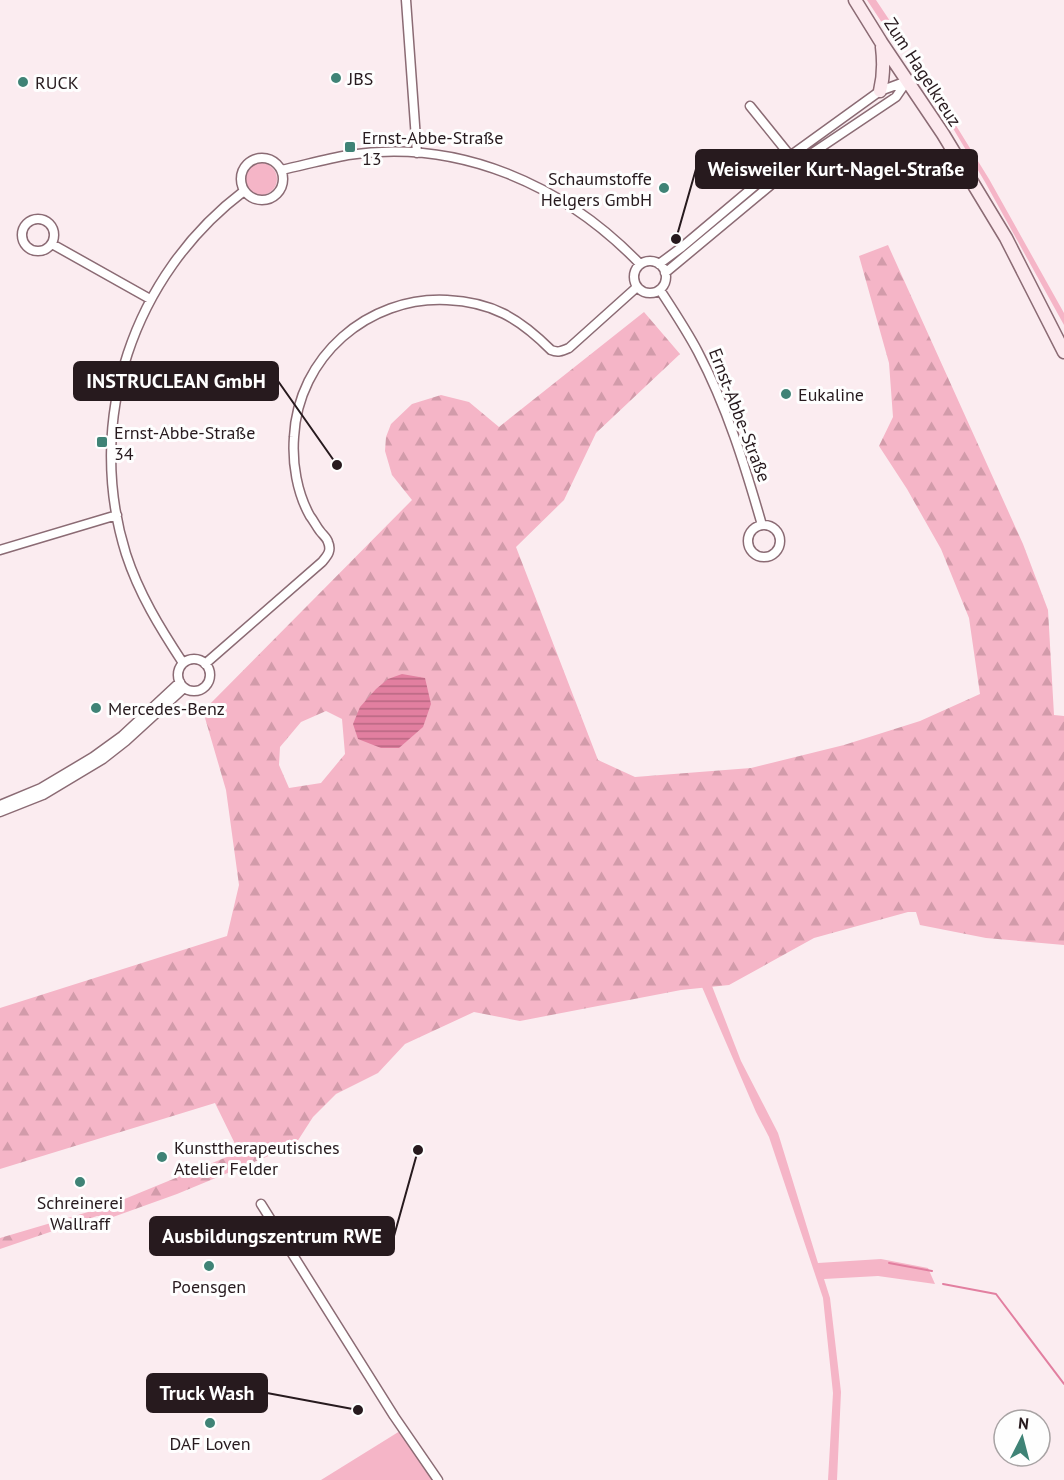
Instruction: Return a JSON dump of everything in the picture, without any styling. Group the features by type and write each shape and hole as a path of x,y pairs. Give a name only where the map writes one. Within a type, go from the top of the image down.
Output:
{"main road":[{"name":"Zum Hagelkreuz","path":"855,0 943,134 1006,238 1064,352"},
{"path":"880,91 885,65 881,42"}],"street":[{"path":"406,0 417,153"},
{"path":"659,264 682,248 790,156 880,91 907,81"},
{"path":"665,273 796,164 896,97 907,81"},
{"path":"750,106 796,164"},
{"path":"281,170 350,155 382,153 417,153 476,163 505,172 557,197 601,228 640,264"},
{"path":"261,158 268,159 274,161 281,170 283,184 272,198 259,200 248,196 244,191 241,185 241,172 249,162 261,158"},
{"path":"183,663 145,602 126,553 117,515 112,459 114,415 127,355 150,299 183,250 217,214 244,191"},
{"path":"52,243 150,299"},
{"path":"650,261 659,264 665,273 664,284 660,290 651,293 637,287 633,278 636,268 650,261"},
{"path":"205,664 328,555 330,550 328,542 307,510 299,488 294,464 294,436 298,411 306,387 319,364 336,342 358,324 376,314 398,305 434,299 461,301 506,314 522,323 551,350 562,351 569,348 637,287"},
{"name":"Ernst-Abbe-Straße","path":"660,290 698,351 711,377 745,466 762,525"},
{"path":"0,550 117,515"},
{"path":"197,659 205,664 210,673 208,683 199,690 189,690 182,685 178,669 183,663 197,659"},
{"path":"0,805 41,788 93,757 182,685"},
{"path":"0,812 43,795 103,759 126,741 182,685"},
{"path":"261,1204 394,1416 438,1480"}],"green space":[{"path":"867,0 876,0 902,39 894,41"},
{"path":"915,59 989,179 1064,313 1064,325 985,182 911,65"},
{"path":"261,163 272,168 277,179 272,190 261,195 250,190 245,179 250,168"},
{"path":"888,245 1023,544 1048,610 1054,715 1064,716 1064,945 986,938 920,925 916,912 908,912 814,938 729,985 681,990 520,1021 474,1012 405,1044 378,1073 336,1094 313,1117 295,1145 177,1194 113,1217 97,1216 0,1249 0,1238 105,1207 239,1152 215,1103 0,1169 0,1008 227,936 239,885 226,790 203,711 412,500 392,475 385,451 386,437 391,424 412,404 441,395 469,402 499,427 644,312 680,354 596,433 564,500 516,547 598,760 635,777 751,768 844,745 920,721 980,694 969,618 941,549 907,489 879,446 893,417 889,363 859,256","holes":["326,711 342,719 345,754 321,783 289,788 279,765 280,747 301,722"]},
{"path":"712,986 741,1061 778,1133 818,1263 881,1259 928,1268 935,1284 878,1276 824,1279 830,1298 841,1392 837,1480 828,1480 833,1393 823,1298 769,1137 702,987"},
{"path":"400,1431 432,1480 321,1480"}],"shaded area":[{"path":"402,674 425,678 431,704 423,727 399,748 381,748 358,739 353,724 360,707 388,679"}],"waterway":[{"path":"889,1263 932,1271"},
{"path":"943,1284 996,1294 1064,1384"}],"place":[{"name":"JBS","path":"336,78"},
{"name":"RUCK","path":"23,82"},
{"name":"Ernst-Abbe-Straße 13","path":"350,147"},
{"name":"Schaumstoffe Helgers GmbH","path":"664,188"},
{"name":"Weisweiler Kurt-Nagel-Straße","path":"676,239"},
{"name":"Eukaline","path":"786,394"},
{"name":"Ernst-Abbe-Straße 34","path":"102,442"},
{"name":"INSTRUCLEAN GmbH","path":"337,465"},
{"name":"Mercedes-Benz","path":"96,708"},
{"name":"Ausbildungszentrum RWE","path":"418,1150"},
{"name":"Kunsttherapeutisches Atelier Felder","path":"162,1157"},
{"name":"Schreinerei Wallraff","path":"80,1182"},
{"name":"Poensgen","path":"209,1266"},
{"name":"Truck Wash","path":"358,1410"},
{"name":"DAF Loven","path":"210,1423"}]}
